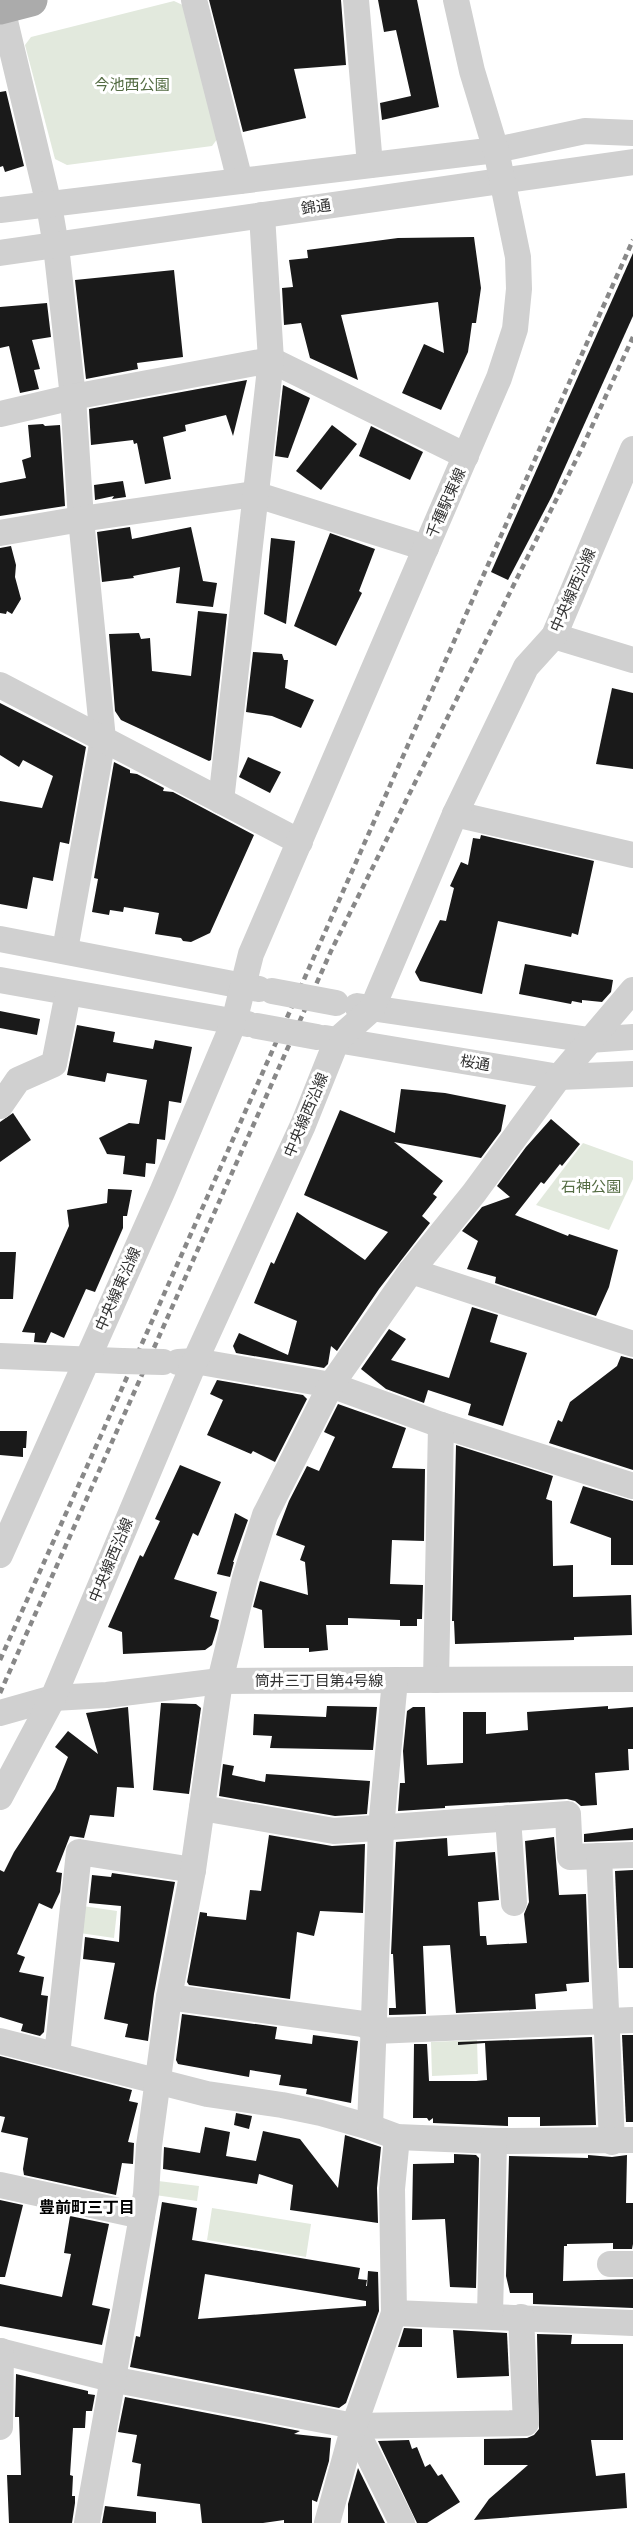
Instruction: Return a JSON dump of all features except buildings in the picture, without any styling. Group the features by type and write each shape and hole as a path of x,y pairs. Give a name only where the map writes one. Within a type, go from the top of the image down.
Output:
{"street":[{"path":"194,0 240,181"},
{"path":"356,0 370,165"},
{"name":"千種駅東線","path":"243,986 251,954 499,378 515,329 519,289 518,257 496,150 472,71 456,0"},
{"path":"8,4 56,246 73,397 81,519 103,740 65,950"},
{"path":"0,210 496,150 585,131 633,133"},
{"name":"錦通","path":"0,253 633,162"},
{"path":"221,801 271,360 262,215"},
{"path":"0,414 73,397 271,360 466,456"},
{"name":"中央線西沿線","path":"0,1797 53,1698 195,1361 303,1125 327,1039 372,1009 455,814 526,667 554,636 633,449"},
{"path":"0,533 254,494 426,548"},
{"path":"554,636 633,660"},
{"path":"0,685 300,842"},
{"path":"455,814 633,855"},
{"path":"0,939 372,1009 589,1040 633,1036"},
{"path":"0,980 245,1024"},
{"name":"中央線東沿線","path":"1,1549 163,1190 245,1024 243,986"},
{"path":"87,2523 142,2216 169,1997 193,1870 220,1681 245,1578 266,1515 331,1385 411,1271 474,1193 589,1040 633,990"},
{"path":"0,1106 18,1080 54,1064 68,993"},
{"name":"桜通","path":"245,1024 560,1077 633,1074"},
{"path":"411,1271 633,1344"},
{"path":"0,1356 122,1361 195,1361 331,1385 441,1425 633,1486"},
{"path":"436,1680 441,1425"},
{"name":"筒井三丁目第4号線","path":"3,1712 53,1698 107,1695 220,1681 633,1679"},
{"path":"370,2127 381,1828 395,1680"},
{"path":"202,1808 334,1832 568,1814 570,1857 633,1855"},
{"path":"508,1818 514,1903"},
{"path":"57,2055 79,1852 193,1870"},
{"path":"0,2041 158,2083 207,2094 282,2105 370,2127 397,2137 494,2141 623,2141 606,2021 599,1856"},
{"path":"169,1997 363,2024 375,2031 633,2020"},
{"path":"327,2523 354,2426 394,2313 392,2190 397,2137"},
{"path":"490,2315 494,2141"},
{"path":"0,2185 142,2216"},
{"path":"394,2313 490,2315 633,2323"},
{"path":"0,2427 0,2351 111,2379 354,2426 526,2423 521,2317"},
{"path":"354,2426 402,2523"}],"green space":[{"name":"今池西公園","path":"174,1 187,7 218,138 212,146 67,165 55,159 25,45 31,37"},
{"name":"石神公園","path":"583,1143 633,1161 633,1179 609,1230 536,1205"},
{"path":"76,1905 117,1911 114,1938 73,1932"},
{"path":"477,2040 478,2074 432,2076 431,2042"},
{"path":"150,2180 199,2186 197,2201 148,2194"},
{"path":"212,2208 311,2224 306,2257 207,2240"}],"railway":[{"path":"0,1660 633,240"},
{"path":"0,1693 331,951 582,448 633,337"}],"district":[{"name":"豊前町三丁目","path":"87,2207"}]}
